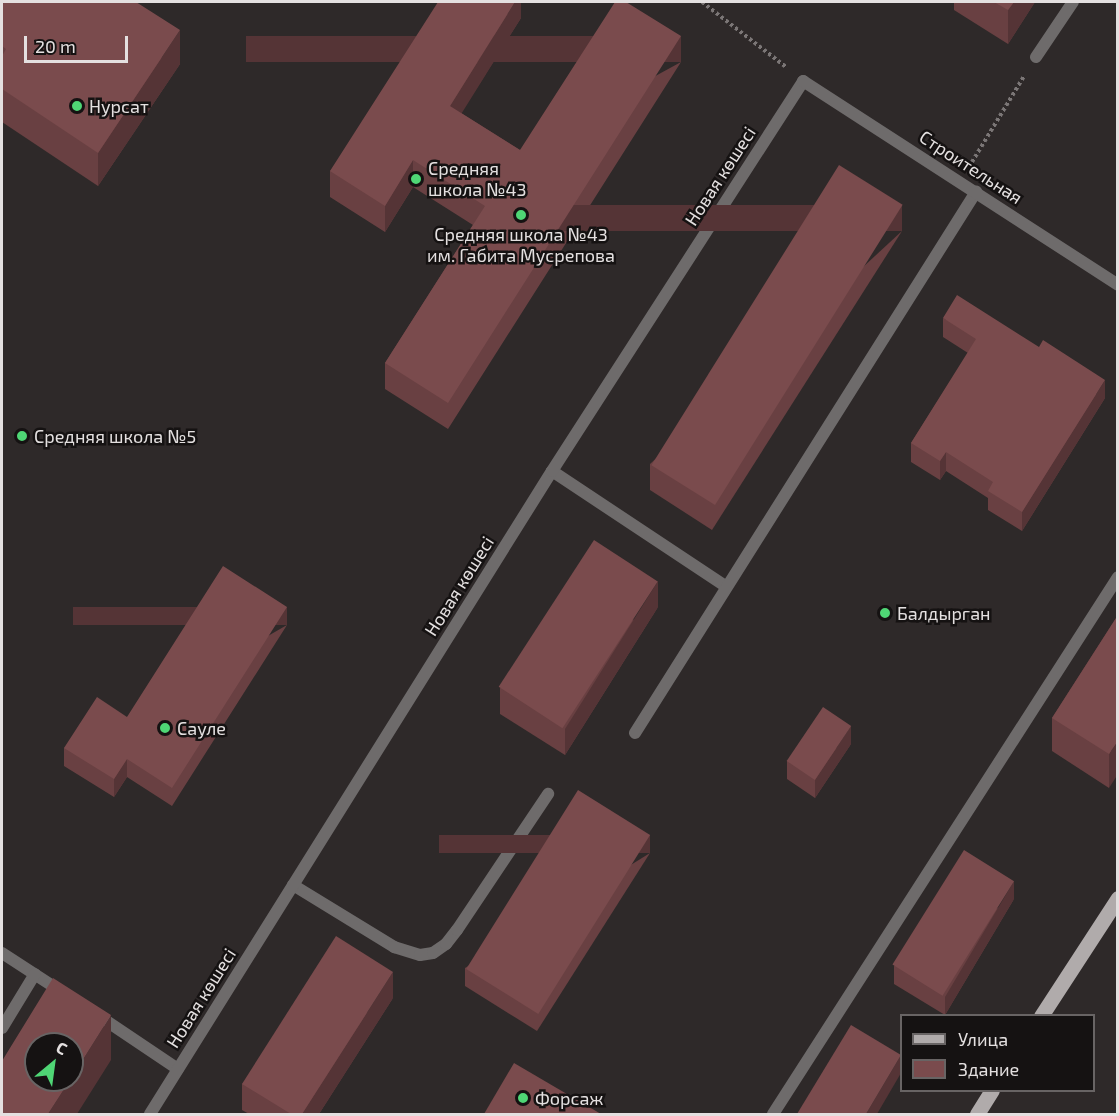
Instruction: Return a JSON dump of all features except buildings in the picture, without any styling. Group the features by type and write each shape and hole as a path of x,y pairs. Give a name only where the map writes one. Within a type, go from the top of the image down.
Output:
{"main road":[{"path":"1042,1014 1118,898"},
{"path":"977,1114 991,1092"}],"street":[{"path":"1036,57 1073,2"},
{"name":"Строительная","path":"803,81 960,180 1118,285"},
{"name":"Новая көшесі","path":"150,1114 552,471 803,81"},
{"path":"635,733 725,586 976,192"},
{"path":"552,471 725,586"},
{"path":"773,1114 1118,577"},
{"path":"293,885 394,947 420,955 433,953 446,944 457,930 548,794"},
{"path":"2,952 73,999"},
{"path":"2,1028 35,974"},
{"path":"92,1012 178,1069"}],"path":[{"path":"702,2 803,81"},
{"path":"960,180 1036,57"}],"place":[{"name":"Нурсат","path":"77,106"},
{"name":"Средняя школа №43","path":"416,179"},
{"name":"Средняя школа №43 им. Габита Мусрепова","path":"521,215"},
{"name":"Средняя школа №5","path":"22,436"},
{"name":"Балдырган","path":"885,613"},
{"name":"Сауле","path":"165,728"},
{"name":"Форсаж","path":"523,1098"}]}
